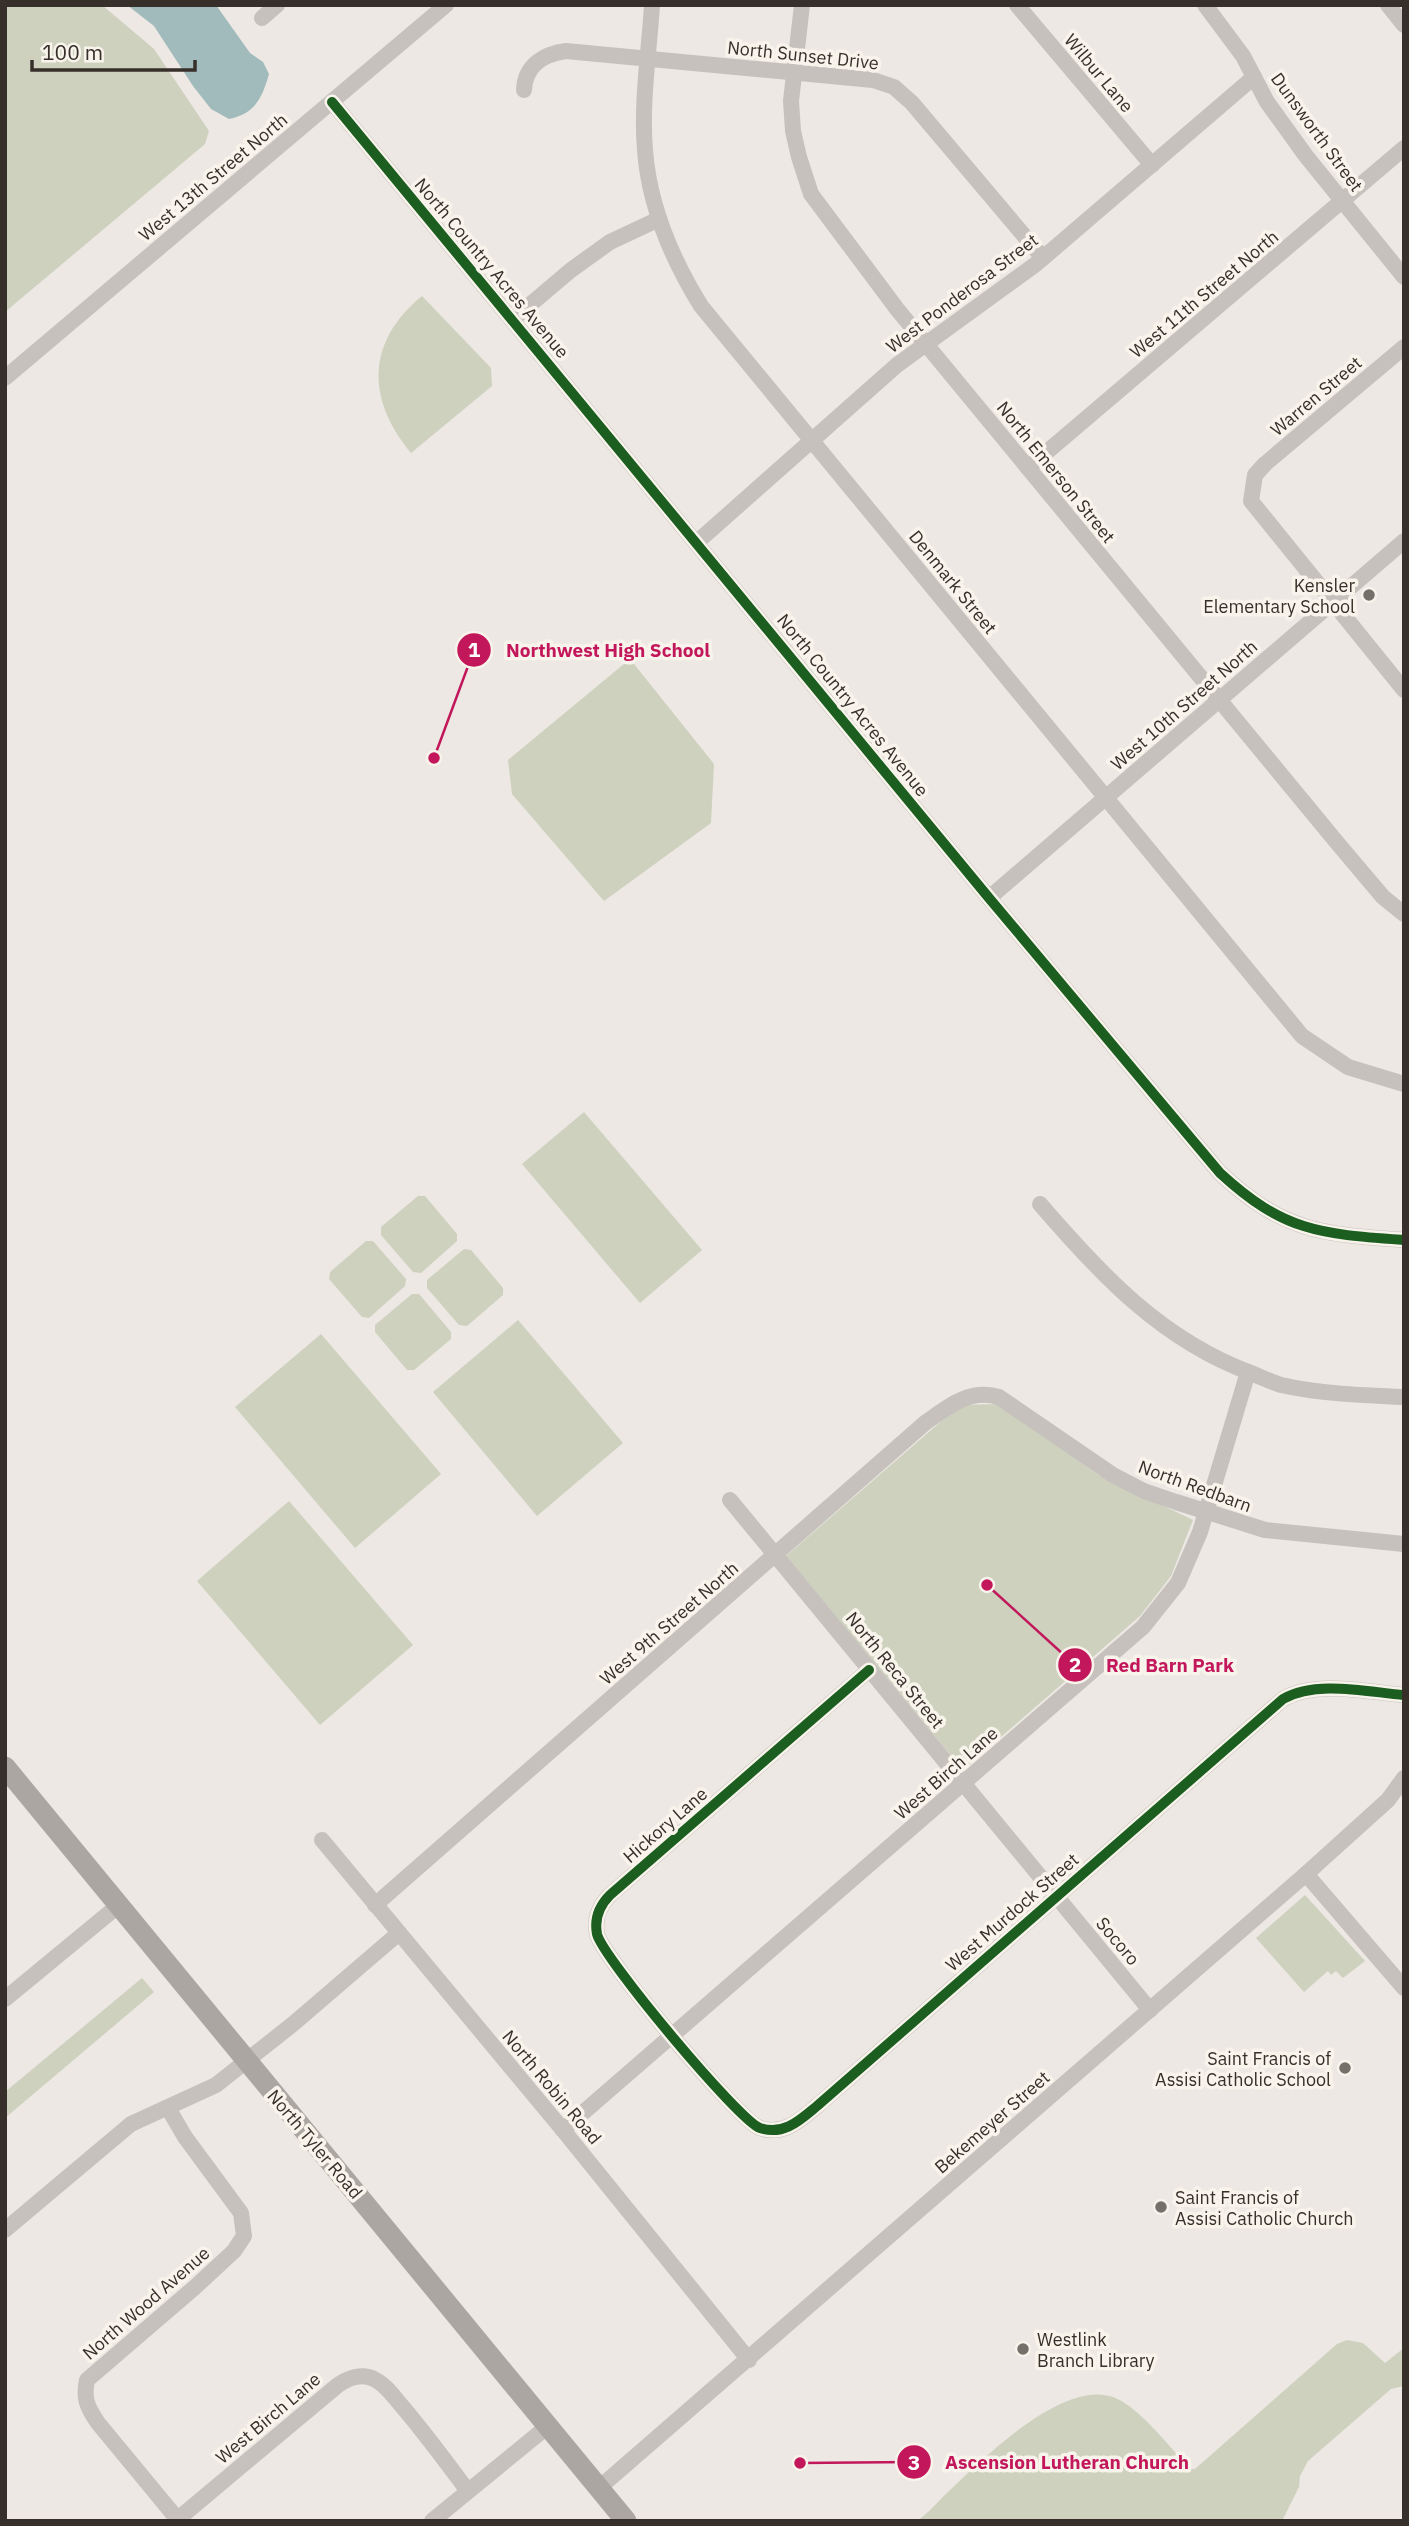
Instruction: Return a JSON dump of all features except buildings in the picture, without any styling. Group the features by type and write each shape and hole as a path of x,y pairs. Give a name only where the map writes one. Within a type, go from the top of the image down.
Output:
{"main road":[{"name":"North Tyler Road","path":"5,1767 626,2521"}],"street":[{"path":"262,18 277,5"},
{"name":"West 13th Street North","path":"5,377 446,5"},
{"name":"Denmark Street","path":"652,5 645,152 659,219 677,262 701,306 1302,1036 1348,1067 1404,1084"},
{"name":"North Emerson Street","path":"802,5 794,72 793,131 811,194 926,344 1219,700 1383,897 1404,914"},
{"name":"Wilbur Lane","path":"1017,5 1152,165"},
{"name":"Dunsworth Street","path":"1205,5 1243,56 1267,102 1404,277"},
{"path":"1388,5 1404,25"},
{"name":"North Sunset Drive","path":"524,89 525,76 534,64 554,53 587,51 873,80 894,87 912,103 1043,258"},
{"name":"West Ponderosa Street","path":"696,543 897,365 1043,258 1254,77"},
{"name":"North Country Acres Avenue","path":"332,102 1196,1149 1244,1195 1292,1224 1312,1230 1404,1240"},
{"name":"West 11th Street North","path":"1028,468 1404,148"},
{"path":"512,320 571,270 610,242 659,219"},
{"name":"Warren Street","path":"1332,603 1251,501 1255,475 1404,346"},
{"name":"West 10th Street North","path":"989,898 1404,541"},
{"path":"1332,603 1404,690"},
{"path":"1040,1204 1090,1262 1154,1320 1217,1361 1279,1384 1337,1395 1404,1397"},
{"name":"West Birch Lane","path":"563,2130 1143,1627 1178,1583 1200,1532 1248,1372"},
{"name":"West 9th Street North","path":"375,1905 948,1405 981,1394 999,1397"},
{"name":"North Redbarn","path":"999,1397 1113,1475 1144,1491 1265,1530 1404,1544"},
{"name":"North Reca Street","path":"730,1500 1056,1897"},
{"name":"Hickory Lane","path":"671,2035 602,1946 597,1934 599,1909 610,1895 869,1670"},
{"name":"West Murdock Street","path":"671,2035 751,2123 761,2129 776,2130 792,2126 1283,1699 1295,1692 1311,1688 1404,1695"},
{"name":"Bekemeyer Street","path":"599,2488 1306,1874 1388,1800 1404,1778"},
{"name":"North Robin Road","path":"322,1840 563,2130 749,2360"},
{"path":"1306,1874 1404,1988"},
{"name":"Socoro","path":"1056,1897 1150,2010"},
{"path":"5,1999 119,1905"},
{"path":"5,2230 131,2124 216,2084 247,2061 399,1933"},
{"name":"North Wood Avenue","path":"168,2108 191,2147 241,2213 244,2236 234,2251 194,2288 88,2380 84,2394 87,2407 98,2423 178,2520"},
{"name":"West Birch Lane","path":"178,2520 338,2385 347,2379 360,2376 374,2379 390,2392 468,2491"},
{"path":"432,2521 548,2426"}],"green space":[{"path":"5,5 102,5 154,49 209,131 205,144 5,312"},
{"path":"422,296 491,368 492,386 411,453 396,433 386,412 380,392 379,372 382,352 390,332"},
{"path":"630,659 714,764 711,823 604,901 512,794 508,760"},
{"path":"584,1112 702,1250 640,1303 522,1164"},
{"path":"418,1196 425,1196 457,1234 457,1241 421,1273 413,1272 381,1235 381,1227"},
{"path":"366,1241 373,1241 406,1279 405,1286 369,1318 362,1317 329,1279 330,1272"},
{"path":"464,1249 471,1250 503,1288 503,1295 467,1326 459,1325 427,1288 427,1280"},
{"path":"412,1294 419,1294 451,1332 451,1339 414,1370 407,1370 375,1332 375,1325"},
{"path":"518,1320 623,1443 537,1516 433,1392"},
{"path":"321,1334 441,1474 355,1548 235,1407"},
{"path":"1001,1404 1097,1474 1193,1520 1171,1576 1140,1616 963,1770 786,1556 960,1405"},
{"path":"289,1501 413,1645 320,1725 197,1581"},
{"path":"1305,1895 1365,1961 1343,1978 1336,1971 1331,1975 1328,1971 1304,1992 1256,1938"},
{"path":"142,1978 154,1992 5,2118 5,2092"},
{"path":"1347,2340 1363,2343 1385,2363 1404,2348 1404,2386 1391,2389 1308,2461 1282,2521 917,2521 981,2461 1024,2426 1070,2400 1093,2395 1113,2397 1123,2402 1154,2429 1190,2469 1195,2469 1337,2344"}],"water":[{"path":"127,5 216,5 250,53 263,62 269,74 256,104 238,117 229,119 211,109 154,26"}],"cycle path":[{"path":"332,102 989,898 1220,1173 1243,1193 1284,1219 1326,1232 1404,1240"},
{"path":"869,1670 610,1895 597,1917 597,1934 605,1949 645,2004 726,2098 760,2128 784,2128 811,2111 1283,1699 1296,1693 1326,1689 1404,1695"}],"place":[{"name":"Kensler Elementary School","path":"1369,595"},
{"name":"Northwest High School","path":"434,758"},
{"name":"Red Barn Park","path":"987,1585"},
{"name":"Saint Francis of Assisi Catholic School","path":"1345,2068"},
{"name":"Saint Francis of Assisi Catholic Church","path":"1161,2207"},
{"name":"Westlink Branch Library","path":"1023,2349"},
{"name":"Ascension Lutheran Church","path":"800,2463"}]}
